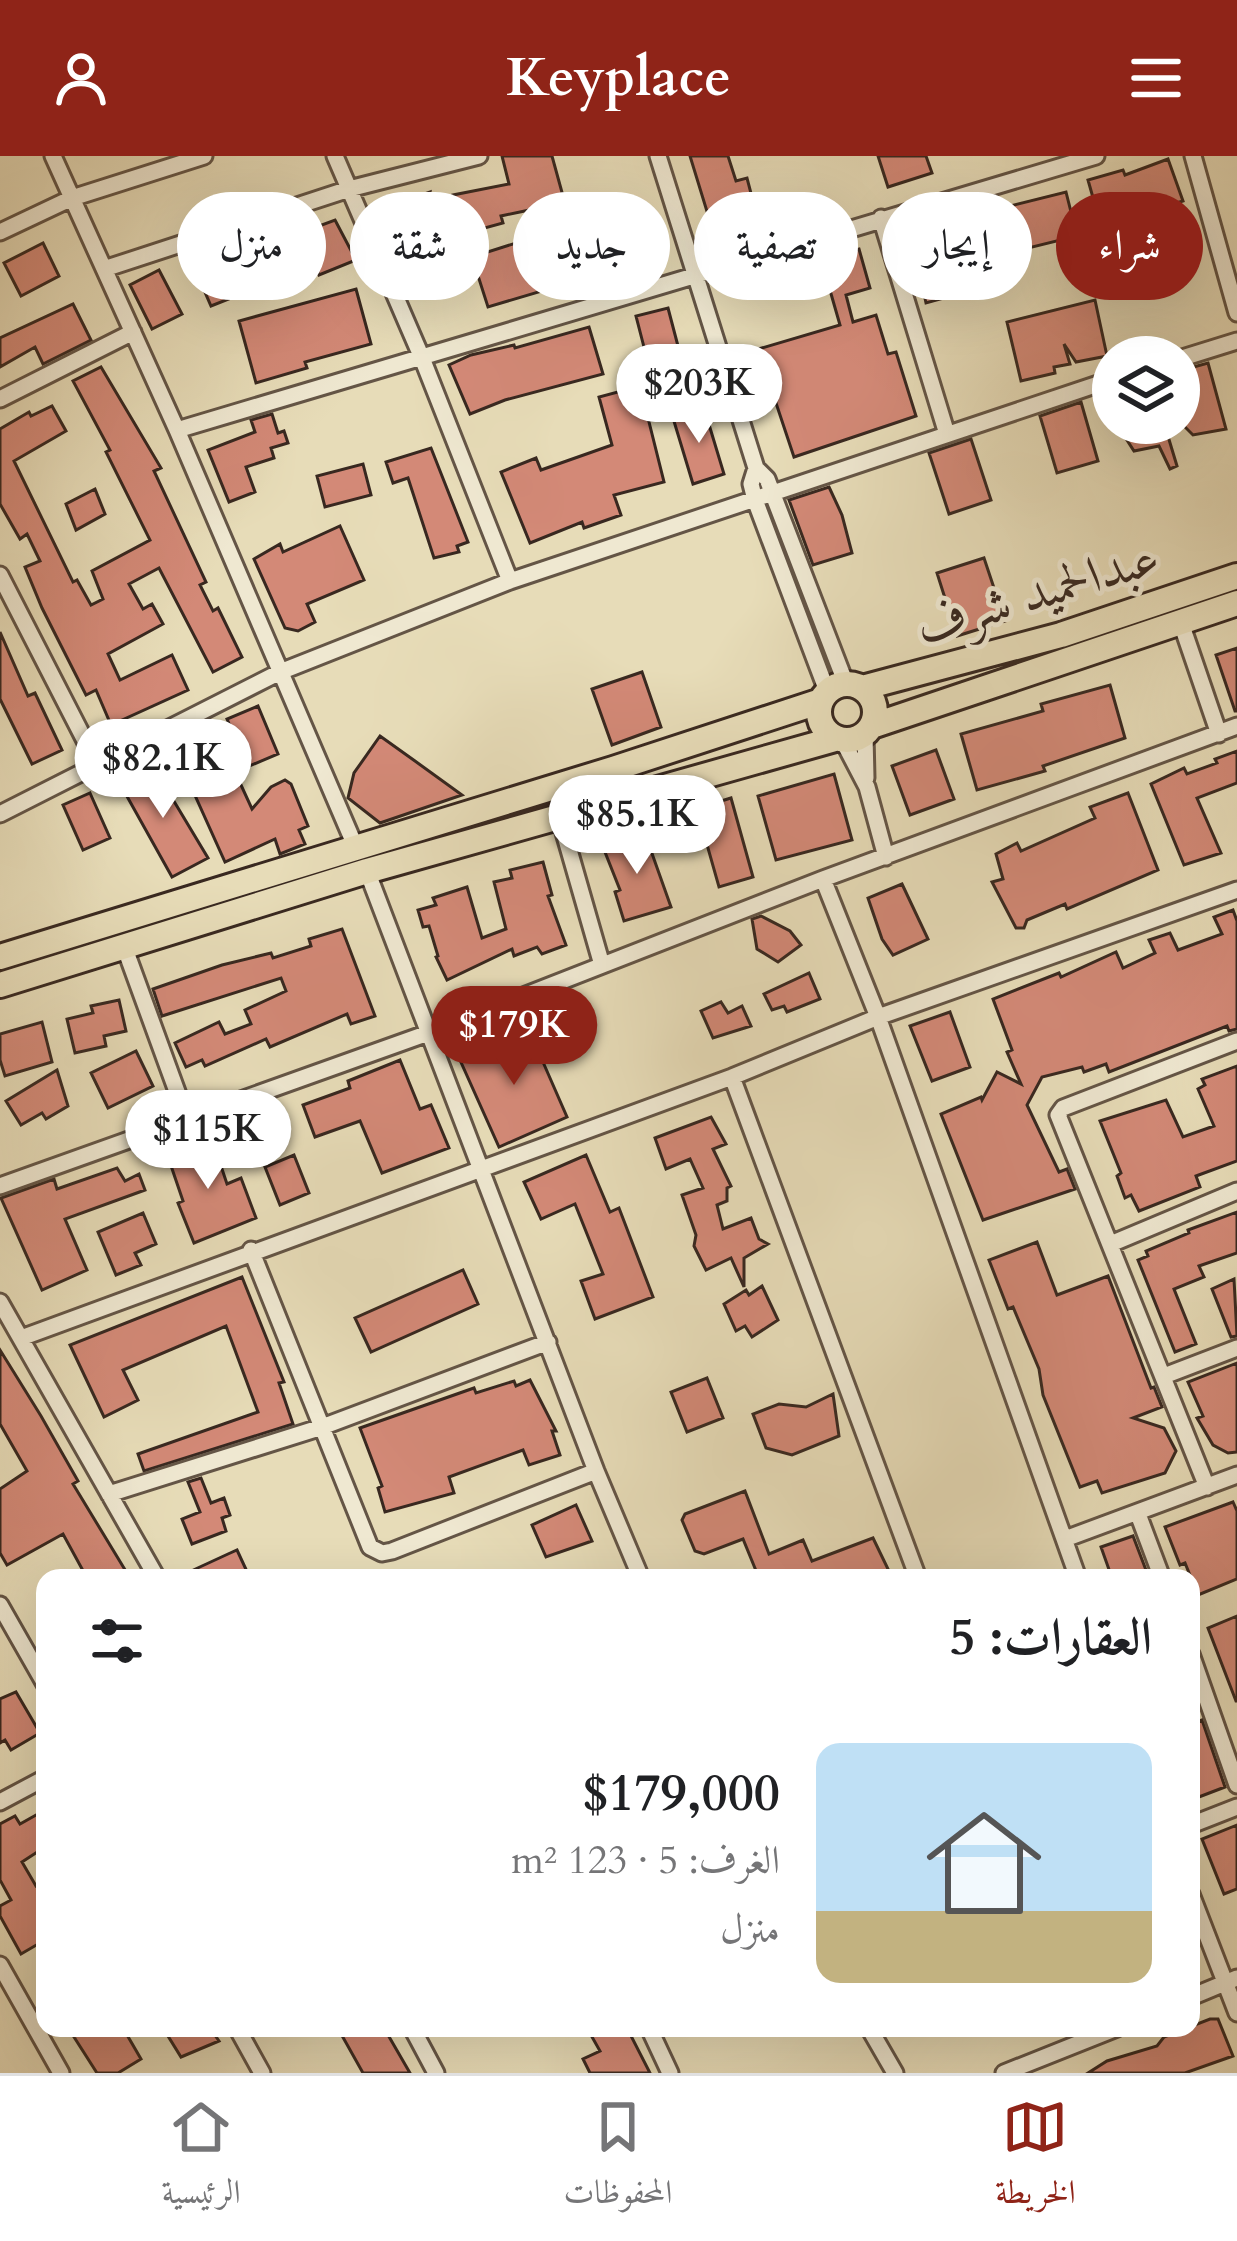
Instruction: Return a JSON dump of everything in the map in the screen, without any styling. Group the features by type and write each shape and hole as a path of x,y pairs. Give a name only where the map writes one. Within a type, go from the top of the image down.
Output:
{"main road":[{"name":"عبدالحميد شرف","path":"0,985 124,946 839,691 1040,641 1237,576"},
{"name":"عبدالحميد شرف","path":"0,957 362,859 560,814 854,735 1237,603"},
{"path":"839,691 875,710 854,735 820,723 839,691"}],"street":[{"path":"53,156 362,859 637,1569"},
{"path":"0,232 72,198 204,156"},
{"path":"334,156 422,358 510,581"},
{"path":"104,268 349,189 479,156"},
{"path":"658,156 694,263"},
{"path":"858,225 1096,156"},
{"path":"1193,156 1237,313"},
{"path":"881,218 947,434"},
{"path":"177,430 694,276"},
{"path":"706,300 756,468 767,478 773,494 839,691"},
{"path":"0,399 133,332"},
{"path":"1200,352 1237,341"},
{"path":"0,814 280,672 510,581 1092,386"},
{"path":"756,468 751,484 755,500 839,691"},
{"path":"0,575 6,602 97,764"},
{"path":"1181,622 1219,734"},
{"path":"0,1186 431,1032 823,879 1237,726"},
{"path":"854,735 886,857"},
{"path":"560,814 602,965"},
{"path":"823,879 878,1017 1075,1569"},
{"path":"21,1338 732,1077 878,1017 1237,890"},
{"path":"124,946 187,1119"},
{"path":"1207,1487 1059,1112 1237,1041"},
{"path":"732,1077 914,1569"},
{"path":"1113,1243 1237,1191"},
{"path":"251,1250 370,1547 382,1553 596,1471"},
{"path":"0,1302 152,1569"},
{"path":"109,1494 322,1427 548,1342"},
{"path":"1164,1376 1237,1348"},
{"path":"1065,1539 1237,1475"},
{"path":"1138,1514 1159,1569"},
{"path":"0,1605 36,1668"},
{"path":"1200,1679 1237,1784"},
{"path":"0,1802 36,1783"},
{"path":"1200,1821 1237,1807"},
{"path":"1200,1913 1231,1980 1237,2013"},
{"path":"0,1965 36,2029"},
{"path":"1200,1993 1231,1980"},
{"path":"41,2037 61,2073"},
{"path":"242,2037 262,2073"},
{"path":"417,2037 436,2073"},
{"path":"653,2037 670,2073"},
{"path":"874,2037 895,2073"},
{"path":"1004,2073 1053,2065 1101,2037"}],"building":[{"path":"502,156 552,156 562,192 513,192 513,213 501,216 503,223 489,227 489,192 468,192 509,184"},
{"path":"690,156 728,156 736,181 747,178 751,192 701,192"},
{"path":"878,156 926,156 932,173 888,187"},
{"path":"1168,159 1180,192 1091,192 1088,180 1123,170 1125,175"},
{"path":"1056,194 1056,241 1032,247 1032,200"},
{"path":"335,220 350,249 350,262 326,272 326,223"},
{"path":"43,243 59,276 21,296 4,263"},
{"path":"513,244 513,300 488,307 486,300 489,252"},
{"path":"858,249 870,288 858,292"},
{"path":"159,270 182,314 152,329 130,285"},
{"path":"350,291 350,300 359,300 371,344 305,362 307,368 256,383 239,321"},
{"path":"833,300 847,300 853,322 876,315 888,354 896,352 916,416 794,457 755,350 840,325"},
{"path":"1095,300 1103,336 1092,336 1092,359 1076,362 1064,344 1070,364 1021,381 1007,322"},
{"path":"73,304 91,340 43,364 35,347 0,367 0,338"},
{"path":"668,308 678,346 667,349 669,357 656,361 652,349 645,351 636,316"},
{"path":"589,327 603,374 470,414 449,365 471,355"},
{"path":"1208,363 1226,429 1200,434 1200,365"},
{"path":"101,367 161,468 154,471 206,582 200,585 213,611 218,608 242,657 213,672 159,568 129,584 143,609 152,604 163,624 108,654 120,680 172,655 188,690 111,725 96,690 86,695 42,608 25,567 40,561 27,534 20,539 0,504 0,429 29,412 31,416 52,406 66,431 14,461 73,582 77,580 91,605 103,599 92,571 150,540 73,381"},
{"path":"640,386 664,482 614,495 621,515 584,528 582,522 530,543 501,472 536,458 541,470 612,445 599,397"},
{"path":"1081,402 1098,461 1057,473 1040,416"},
{"path":"704,408 724,474 693,484 673,418"},
{"path":"272,414 278,433 284,431 288,443 271,448 274,458 246,467 255,492 229,502 208,450 255,432 251,420"},
{"path":"971,439 991,500 949,514 929,453"},
{"path":"1130,444 1170,444 1177,466 1170,469 1159,446 1134,451"},
{"path":"431,448 468,542 457,546 459,552 434,558 408,478 393,483 386,462"},
{"path":"363,464 371,495 325,507 317,476"},
{"path":"829,487 852,553 813,565 789,500"},
{"path":"95,489 105,514 76,530 66,504"},
{"path":"340,526 364,580 307,604 315,622 298,631 285,628 254,559 280,544 283,552"},
{"path":"984,558 1005,621 957,636 937,573"},
{"path":"0,632 28,696 35,693 62,750 32,764 0,699"},
{"path":"1237,648 1237,711 1235,711 1216,655"},
{"path":"642,672 661,727 612,745 592,689"},
{"path":"1110,685 1125,738 1043,766 1045,771 977,790 961,734 1043,711 1041,704"},
{"path":"258,706 278,754 235,772 252,809 271,787 285,780 291,784 308,826 299,830 305,844 280,854 275,839 225,862 175,751 230,726 227,719"},
{"path":"380,736 462,795 380,823 348,798 354,773"},
{"path":"936,750 954,799 910,815 892,766"},
{"path":"1237,751 1237,783 1197,798 1221,853 1184,865 1151,784 1184,768 1187,774 1217,763 1215,759"},
{"path":"151,763 208,858 172,877 119,782"},
{"path":"834,774 852,840 776,860 758,796"},
{"path":"90,793 110,838 83,850 63,805"},
{"path":"1128,793 1158,870 1067,909 1065,904 1016,928 992,882 1003,879 996,854 1017,843 1021,851 1095,818 1090,807"},
{"path":"731,798 753,877 719,887 706,841 689,846 679,814"},
{"path":"644,831 671,907 624,921 615,892 620,890 603,847"},
{"path":"543,862 552,895 548,896 566,945 542,954 537,947 514,956 512,949 447,980 429,926 423,927 418,910 436,905 433,898 467,887 482,938 506,929 494,882 512,878 510,870"},
{"path":"902,884 928,939 893,955 882,939 868,898"},
{"path":"1233,910 1237,921 1237,1029 1229,1031 1227,1026 1109,1072 1106,1064 1042,1077 1027,1105 1059,1172 1067,1169 1075,1189 983,1220 941,1114 982,1100 997,1072 1021,1084 993,999 1059,973 1061,977 1116,952 1123,968 1155,953 1149,940 1170,933 1178,950 1222,934 1214,917"},
{"path":"761,916 790,931 801,945 778,962 757,949 752,919"},
{"path":"342,929 375,1016 351,1024 347,1014 270,1047 266,1039 205,1066 202,1060 186,1067 175,1043 219,1022 225,1034 251,1024 245,1010 286,991 281,978 162,1016 153,989 222,965 271,953 273,958 311,946 309,939"},
{"path":"809,973 820,999 787,1012 784,1006 772,1010 764,994"},
{"path":"119,1000 126,1031 104,1036 106,1046 75,1053 67,1019 93,1013 91,1006"},
{"path":"721,1002 728,1013 742,1006 751,1026 713,1038 701,1011"},
{"path":"950,1012 970,1067 932,1081 910,1026"},
{"path":"42,1022 52,1062 5,1076 0,1034"},
{"path":"529,1030 567,1117 499,1147 460,1060"},
{"path":"136,1051 153,1086 108,1108 91,1073"},
{"path":"400,1060 420,1109 431,1105 449,1148 382,1173 360,1121 315,1137 303,1105 350,1088 348,1081"},
{"path":"1237,1066 1237,1161 1196,1176 1200,1187 1139,1211 1131,1195 1125,1198 1117,1176 1121,1173 1100,1121 1166,1100 1183,1137 1214,1126 1198,1089 1205,1085 1202,1079"},
{"path":"57,1070 68,1106 46,1119 42,1113 21,1125 6,1101"},
{"path":"711,1117 726,1144 713,1149 731,1186 727,1201 717,1205 723,1229 751,1218 759,1239 768,1244 744,1258 744,1287 731,1258 706,1270 694,1246 696,1235 682,1195 703,1188 690,1159 666,1169 655,1138"},
{"path":"212,1139 227,1184 241,1178 256,1218 194,1243 178,1203 183,1201 167,1154"},
{"path":"294,1155 309,1193 280,1205 265,1167"},
{"path":"586,1155 610,1212 619,1208 653,1297 595,1319 581,1281 603,1274 575,1204 541,1219 524,1182"},
{"path":"117,1168 125,1181 139,1174 145,1190 65,1219 87,1270 42,1290 1,1198 54,1179 57,1189"},
{"path":"1237,1212 1237,1253 1199,1266 1204,1277 1174,1289 1196,1344 1175,1352 1138,1260 1148,1256 1146,1251 1188,1230"},
{"path":"143,1213 156,1244 135,1253 141,1265 116,1275 98,1232"},
{"path":"1037,1242 1057,1295 1108,1276 1162,1407 1133,1418 1164,1428 1176,1451 1165,1473 1102,1493 1097,1481 1080,1487 1043,1395 1039,1369 989,1260"},
{"path":"463,1270 478,1304 371,1352 355,1318"},
{"path":"242,1277 284,1382 279,1383 293,1424 144,1471 138,1454 258,1412 226,1326 123,1370 138,1400 104,1417 70,1345"},
{"path":"1234,1279 1237,1336 1231,1337 1212,1289"},
{"path":"762,1286 778,1320 752,1337 745,1326 736,1331 724,1304"},
{"path":"0,1350 125,1569 82,1569 63,1534 7,1565 0,1553 0,1489 27,1471 0,1424"},
{"path":"1237,1363 1237,1452 1228,1453 1213,1445 1197,1418 1203,1416 1188,1382"},
{"path":"707,1378 723,1418 687,1432 671,1392"},
{"path":"530,1380 556,1431 552,1431 560,1455 529,1465 523,1450 449,1477 454,1493 385,1512 378,1488 382,1486 360,1428 474,1388 476,1393"},
{"path":"833,1394 839,1436 792,1455 766,1448 753,1414 779,1404 806,1407"},
{"path":"201,1478 211,1503 224,1498 230,1515 222,1518 226,1531 192,1544 182,1519 200,1512 188,1482"},
{"path":"745,1491 769,1554 803,1540 812,1561 873,1538 888,1569 755,1569 743,1539 704,1554 695,1551 682,1520 685,1514"},
{"path":"1233,1502 1237,1579 1200,1594 1200,1569 1180,1565 1165,1527"},
{"path":"576,1505 592,1541 546,1557 532,1525"},
{"path":"1133,1536 1146,1569 1109,1569 1101,1547"},
{"path":"237,1550 246,1569 196,1569"},
{"path":"1237,1616 1237,1701 1236,1701 1208,1628"},
{"path":"16,1692 36,1726 36,1735 11,1750 5,1740 0,1743 0,1699"},
{"path":"1200,1721 1225,1787 1200,1797"},
{"path":"36,1815 36,1853 22,1862 36,1886 36,1945 21,1954 0,1916 0,1906 11,1900 0,1880 0,1824 15,1816 20,1824"},
{"path":"1237,1825 1237,1889 1224,1894 1202,1839"},
{"path":"1218,2019 1233,2056 1185,2073 1088,2073 1107,2061 1157,2046 1164,2037 1200,2037 1200,2023"},
{"path":"74,2037 128,2037 141,2059 118,2073 97,2073"},
{"path":"169,2037 216,2037 219,2041 181,2057"},
{"path":"343,2037 389,2037 410,2073 363,2073"},
{"path":"592,2037 632,2037 650,2073 590,2073 583,2059 600,2051"}]}
